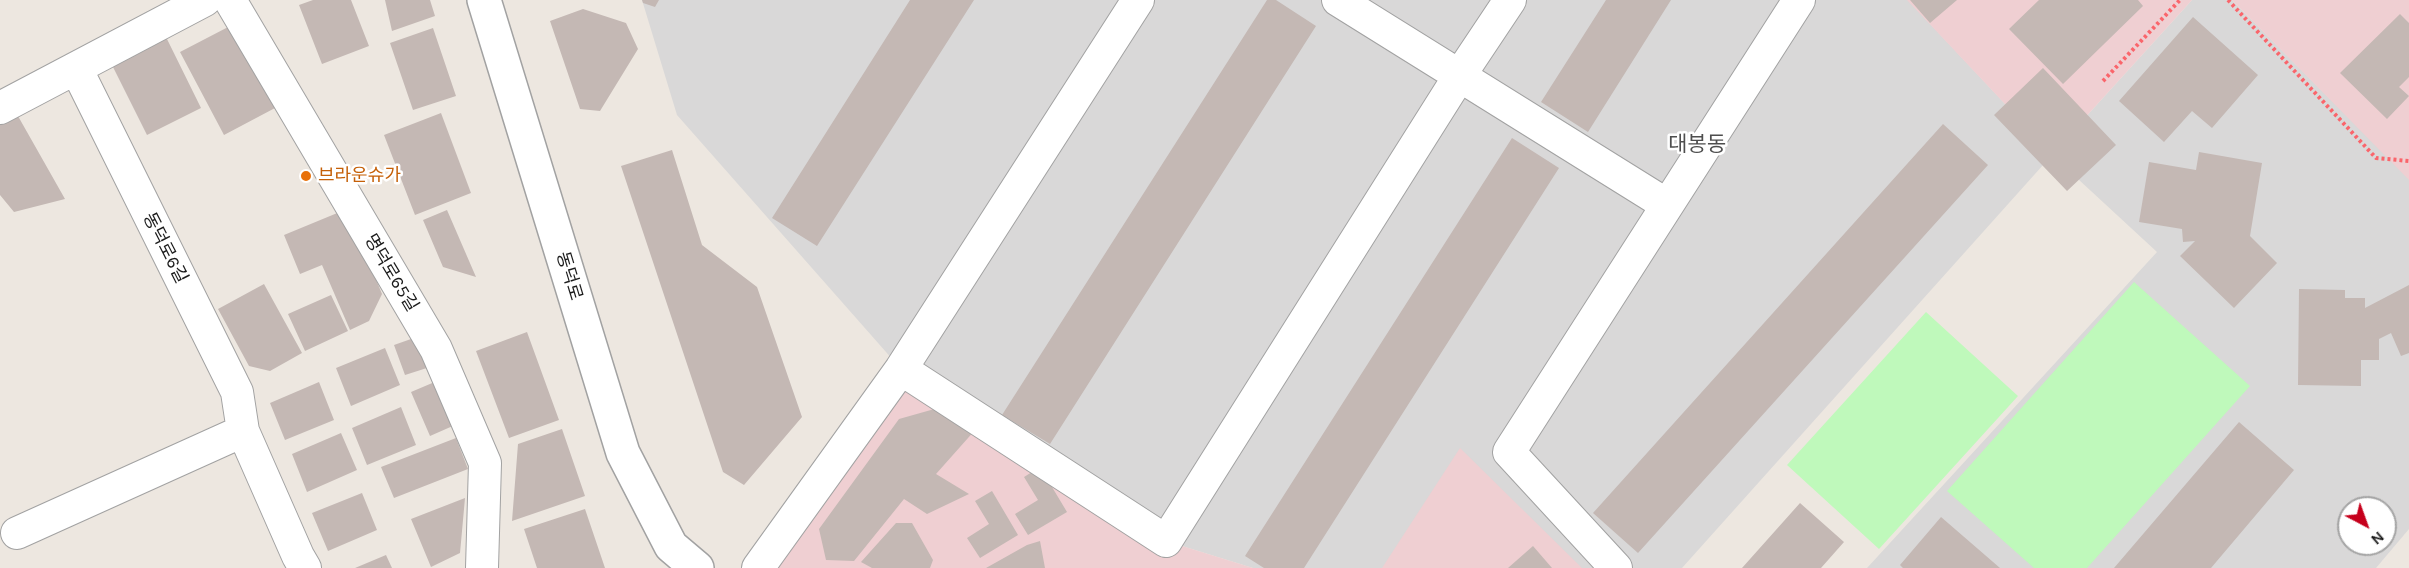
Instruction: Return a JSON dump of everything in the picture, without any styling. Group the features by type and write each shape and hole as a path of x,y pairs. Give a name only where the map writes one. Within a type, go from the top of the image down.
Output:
{"street":[{"path":"0,108 205,0"},
{"name":"명덕로65길","path":"230,0 436,349 485,463 482,568"},
{"name":"동덕로","path":"484,0 623,453 670,557 697,568"},
{"path":"758,568 901,369 1138,0"},
{"path":"1338,0 1668,205"},
{"path":"901,369 1166,541 1460,75 1510,0"},
{"path":"1616,568 1509,452 1799,0"},
{"name":"동덕로6길","path":"76,68 237,392 243,431"},
{"path":"17,533 243,431 305,568"}],"path":[{"path":"2103,81 2180,0"},
{"path":"2228,0 2376,158 2409,161"}],"shaded area":[{"path":"642,0 1908,0 2052,154 2192,0 2232,0 2409,178 2409,529 2397,543 2397,496 2337,496 2337,556 2386,556 2376,568 1867,568 2157,252 2052,155 1682,568 1253,568 1166,541 901,369 677,115"},
{"path":"1907,0 2192,0 2052,154"},
{"path":"2232,0 2409,0 2409,180"},
{"path":"901,369 1166,541 1253,568 758,568"},
{"path":"1460,448 1582,568 1382,568"}],"green space":[{"path":"2134,282 2250,386 2087,568 2034,568 1947,491"},
{"path":"1926,312 2018,396 1879,549 1787,465"}],"building":[{"path":"313,0 351,0 369,46 322,64 299,5"},
{"path":"385,0 430,0 435,16 392,31"},
{"path":"642,0 659,0 655,7 643,3"},
{"path":"910,0 974,0 817,246 772,218"},
{"path":"1267,0 1276,0 1316,26 1050,444 1002,415"},
{"path":"1606,0 1671,0 1588,132 1541,102"},
{"path":"1910,0 1957,0 1930,23"},
{"path":"2039,0 2138,0 2143,6 2063,84 2009,29"},
{"path":"583,9 626,23 638,49 600,111 580,109 550,21"},
{"path":"2400,14 2409,23 2409,77 2399,87 2409,96 2387,119 2340,73"},
{"path":"2193,17 2258,75 2212,128 2192,111 2164,142 2119,101"},
{"path":"232,25 275,108 224,135 180,52"},
{"path":"433,28 456,96 413,110 390,43"},
{"path":"166,37 201,108 147,135 112,65"},
{"path":"2043,68 2116,145 2067,191 1994,115"},
{"path":"14,109 65,199 14,212 0,195 0,117"},
{"path":"441,113 471,193 415,215 384,135"},
{"path":"1943,124 1988,165 1638,553 1593,513"},
{"path":"1512,138 1559,168 1304,568 1264,568 1245,556"},
{"path":"672,150 702,245 757,287 802,417 744,485 723,472 621,166"},
{"path":"2199,152 2262,163 2250,236 2277,263 2234,308 2180,256 2195,241 2183,242 2182,229 2139,222 2149,162 2196,170"},
{"path":"347,209 382,294 369,321 350,330 322,265 300,274 284,235"},
{"path":"447,210 476,277 443,267 423,220"},
{"path":"264,284 302,353 270,371 249,366 218,309"},
{"path":"2409,285 2409,353 2401,356 2391,333 2379,339 2379,360 2361,360 2361,386 2298,385 2299,289 2345,290 2345,298 2365,298 2365,308"},
{"path":"331,295 348,331 305,351 288,314"},
{"path":"527,332 559,420 509,438 476,351"},
{"path":"411,339 422,345 430,367 405,375 394,345"},
{"path":"385,348 400,385 351,406 336,368"},
{"path":"437,381 455,425 430,436 411,392"},
{"path":"319,382 334,420 285,440 270,403"},
{"path":"401,407 416,445 367,465 352,428"},
{"path":"938,408 976,429 936,474 969,494 927,514 904,499 854,561 826,560 819,529 899,419"},
{"path":"2239,422 2294,470 2211,568 2114,568"},
{"path":"562,429 585,496 512,521 518,444"},
{"path":"341,433 357,470 307,492 292,454"},
{"path":"456,438 468,469 394,498 381,467"},
{"path":"1040,467 1067,512 1028,535 1015,514 1038,500 1024,477"},
{"path":"992,491 1018,535 980,558 967,538 989,524 975,501"},
{"path":"362,493 377,530 328,551 312,513"},
{"path":"465,498 460,553 431,567 411,519"},
{"path":"1800,503 1844,542 1821,568 1742,568"},
{"path":"585,509 605,568 537,568 524,529"},
{"path":"1941,517 2000,568 1903,568 1900,565"},
{"path":"896,523 912,523 933,560 930,568 872,568 861,562"},
{"path":"1040,541 1045,568 986,568 1027,545"},
{"path":"1533,546 1552,568 1508,568"},
{"path":"386,555 392,568 355,568"}],"place":[{"name":"브라운슈가","path":"306,176"}],"district":[{"name":"대봉동","path":"1697,145"}]}
